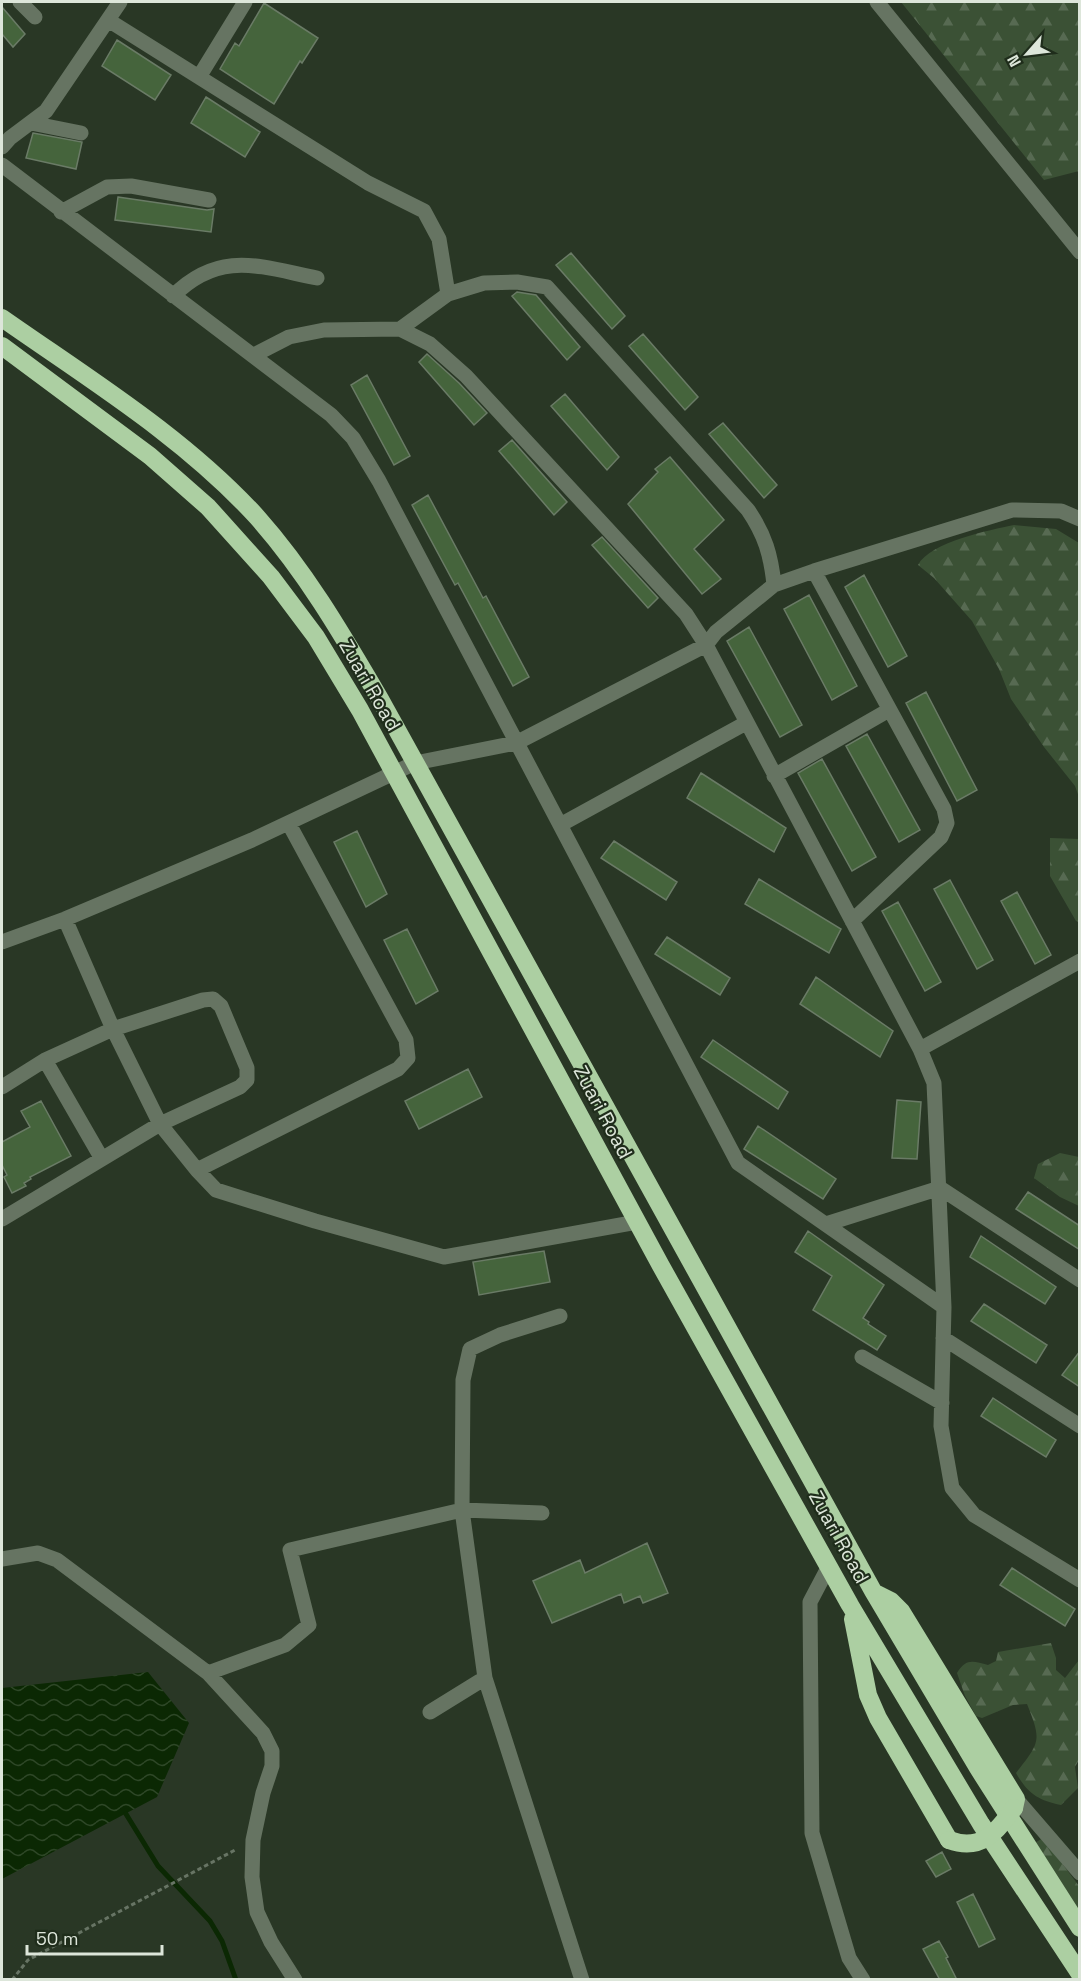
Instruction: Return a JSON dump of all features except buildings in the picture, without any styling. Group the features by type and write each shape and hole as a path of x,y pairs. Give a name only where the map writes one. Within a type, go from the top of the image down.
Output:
{"highway":[{"name":"Zuari Road","path":"2,318 138,413 205,466 257,517 299,570 334,620 416,763 873,1592 978,1768 1080,1928"},
{"name":"Zuari Road","path":"3,351 150,456 208,507 271,577 316,637 360,710 638,1222 850,1605 981,1824 1080,1974"},
{"path":"850,1605 868,1695 879,1718 949,1840 962,1845 980,1841 998,1830 1015,1804 901,1611 891,1601 873,1592"}],"street":[{"path":"20,2 35,17"},
{"path":"2,147 10,138 46,111 120,2"},
{"path":"199,77 244,2"},
{"path":"877,2 1080,252"},
{"path":"108,20 368,183 424,211 439,239 448,294"},
{"path":"31,123 81,133"},
{"path":"2,165 254,355 331,415 353,438 379,481 738,1163 944,1307"},
{"path":"62,212 107,187 131,186 209,200"},
{"path":"173,296 184,285 208,270 245,263 317,278"},
{"path":"400,329 448,294 484,283 517,282 547,287 748,510 761,530 771,561 774,585"},
{"path":"254,355 289,337 324,330 400,329 430,344 466,376 686,614 706,645 920,1049 934,1083 944,1307 941,1426 952,1488 974,1515 1080,1580"},
{"path":"2,942 65,919 289,824 416,763 516,743 706,645 716,632 774,585 1012,510 1061,511 1080,519"},
{"path":"814,571 944,809 948,823 941,837 852,921"},
{"path":"774,776 889,710"},
{"path":"560,825 746,723"},
{"path":"197,1170 398,1069 408,1058 406,1040 289,824"},
{"path":"65,919 113,1029 160,1124 216,1190 315,1221 444,1257 638,1222"},
{"path":"920,1049 1080,961"},
{"path":"2,1087 45,1060 113,1029 203,1000 213,999 220,1006 247,1068 247,1080 240,1087 160,1124 2,1219"},
{"path":"45,1060 102,1159"},
{"path":"826,1224 940,1188"},
{"path":"940,1188 1080,1280"},
{"path":"560,1317 501,1335 470,1349 463,1380 462,1510 485,1678 582,1980"},
{"path":"943,1338 1080,1426"},
{"path":"862,1357 942,1403"},
{"path":"208,1673 285,1645 309,1625 290,1550 462,1510 542,1513"},
{"path":"2,1559 38,1553 57,1560 208,1673 264,1733 272,1751 272,1766 263,1793 254,1840 252,1877 257,1912 271,1942 295,1980"},
{"path":"829,1566 810,1602 812,1833 849,1958 863,1980"},
{"path":"430,1712 485,1678"},
{"path":"1015,1804 1080,1873"}],"path":[{"path":"12,1980 28,1960 254,1840"}],"green space":[{"path":"901,2 1079,2 1079,171 1044,180"},
{"path":"1014,525 1056,529 1079,543 1079,797 1075,786 1044,747 1011,699 999,669 972,621 934,578 918,565 925,557 947,544"},
{"path":"1050,838 1079,839 1079,922 1076,921 1050,876"},
{"path":"1060,1153 1079,1157 1079,1206 1060,1197 1034,1178 1038,1164"},
{"path":"1051,1643 1056,1658 1056,1670 1065,1678 1079,1660 1080,1758 1075,1767 1078,1788 1061,1805 1034,1795 1016,1773 1030,1754 1036,1741 1035,1726 1027,1704 1013,1705 982,1718 976,1716 965,1696 957,1673 960,1668 970,1662 988,1665 996,1661 998,1652"},
{"path":"1043,1838 1079,1886 1079,1911 1033,1844"}],"water":[{"path":"148,1672 189,1723 157,1797 2,1879 2,1688"}],"waterway":[{"path":"126,1814 158,1866 210,1921 222,1941 236,1980"}]}
